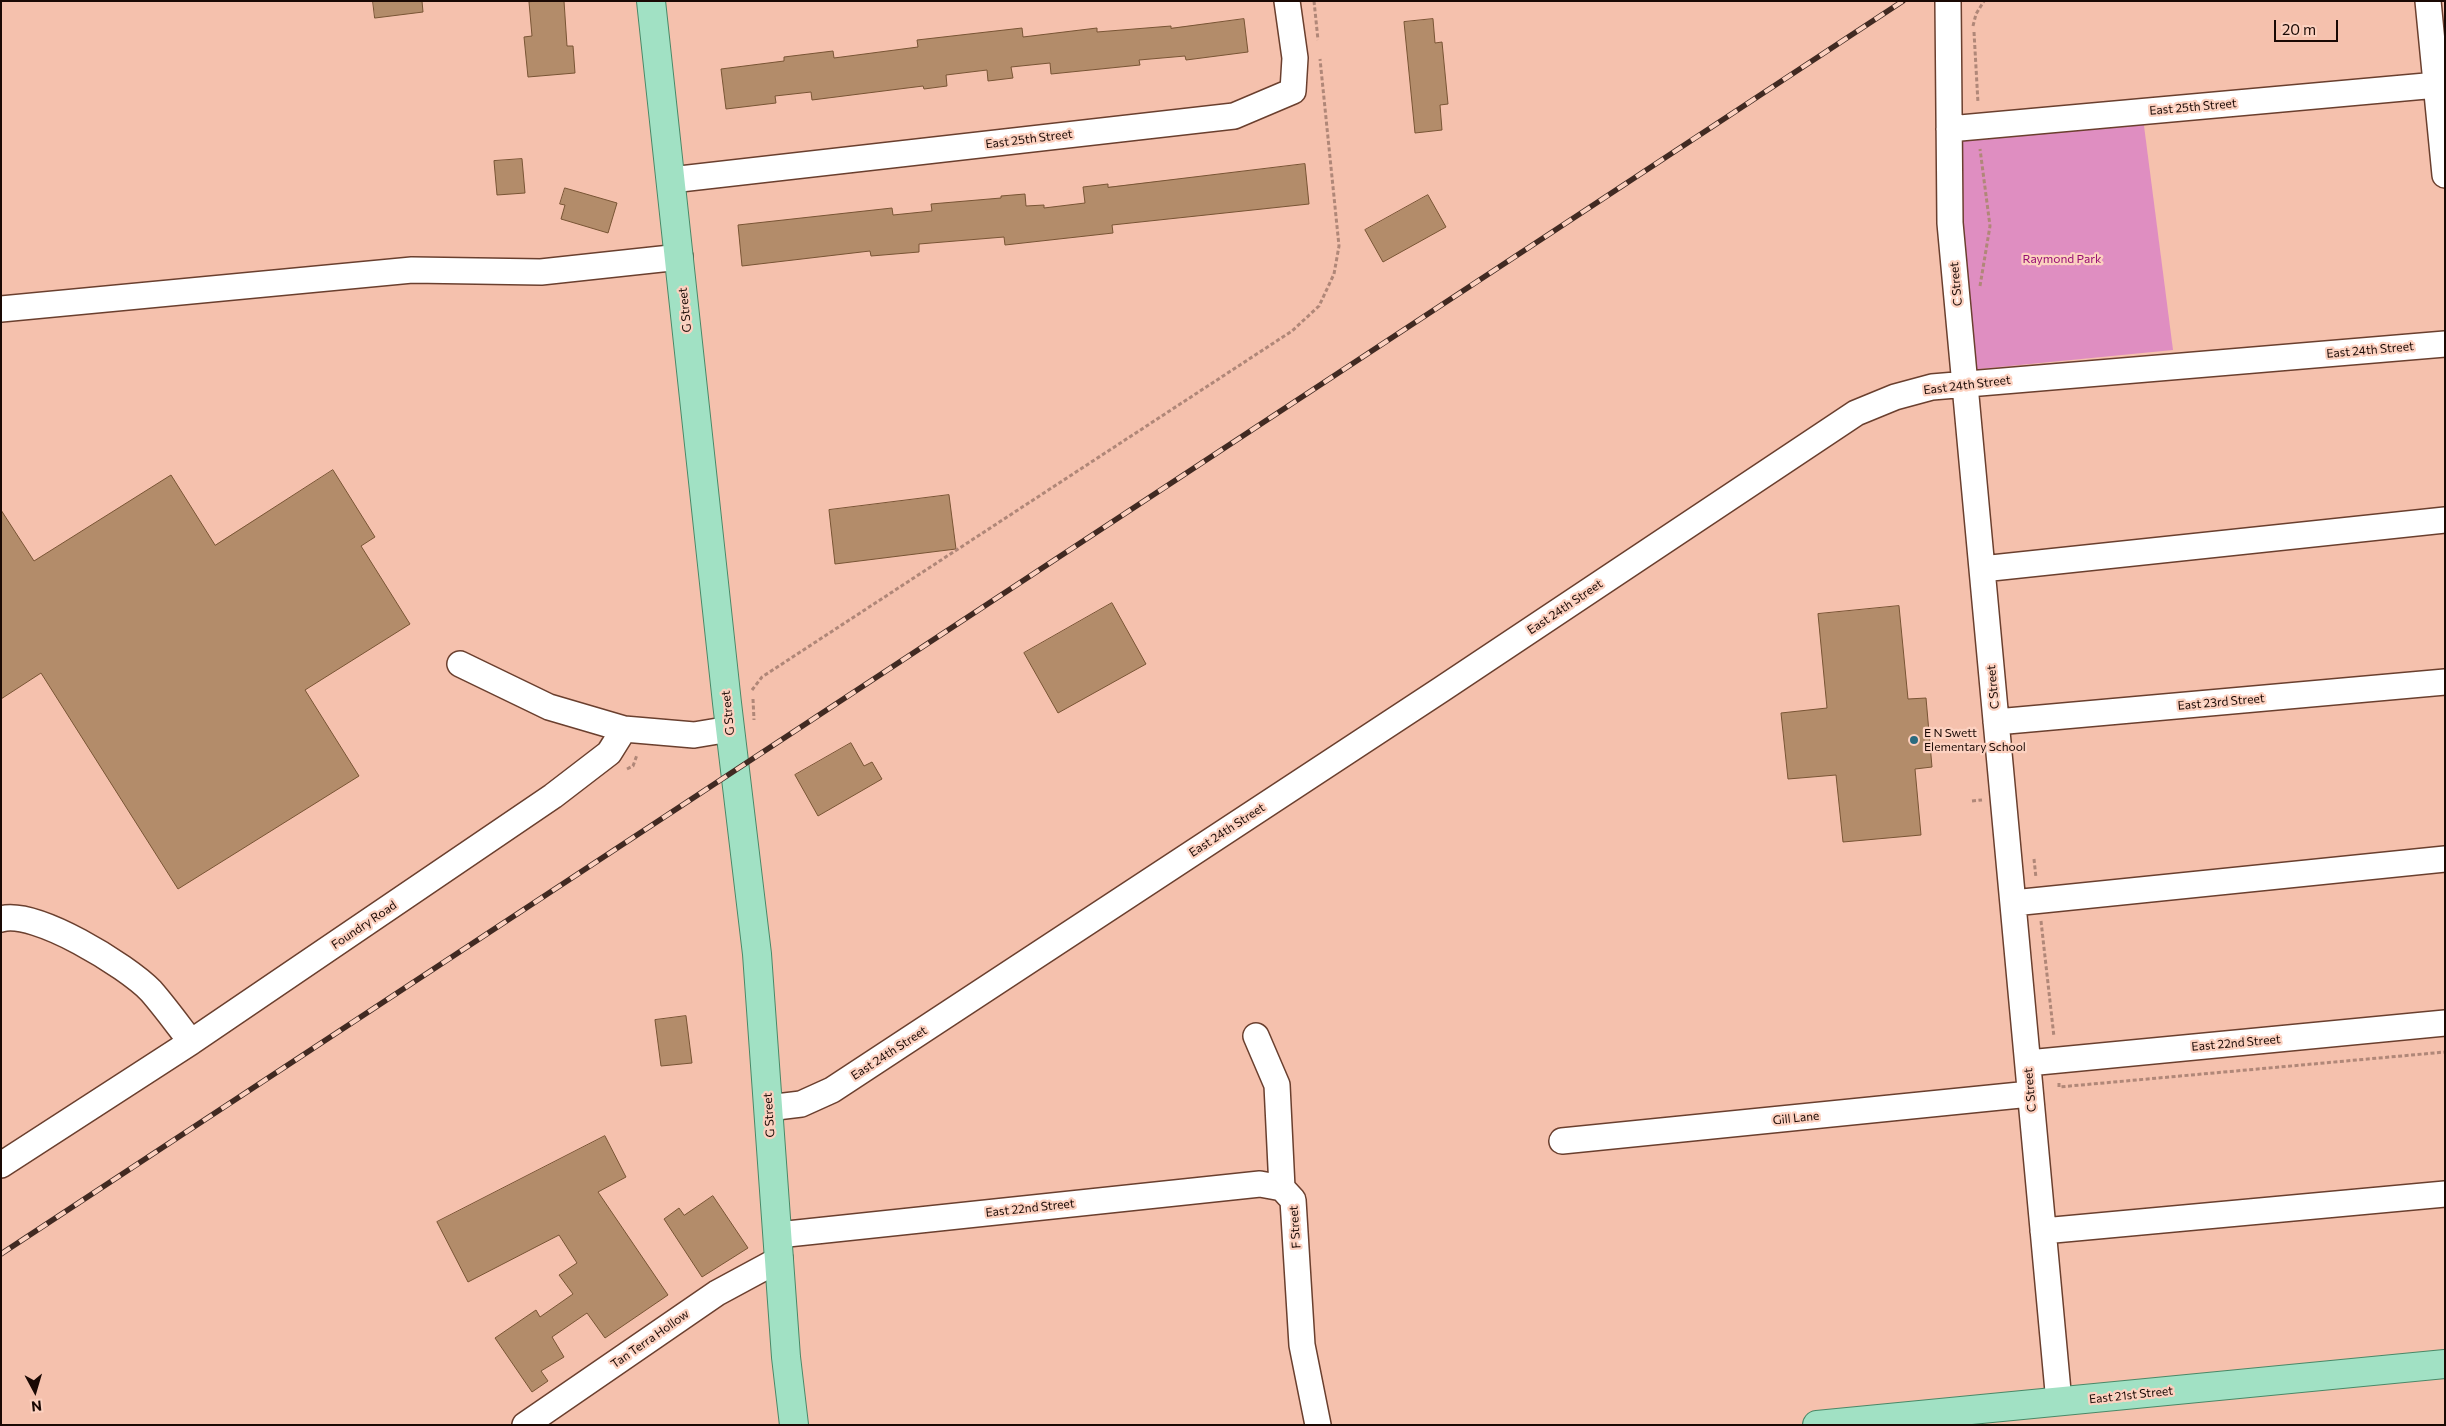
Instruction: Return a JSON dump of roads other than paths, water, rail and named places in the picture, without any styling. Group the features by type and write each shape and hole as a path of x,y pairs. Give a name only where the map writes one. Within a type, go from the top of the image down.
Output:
{"main road":[{"name":"G Street","path":"651,1 731,737 757,954 786,1357 794,1425"},
{"name":"East 21st Street","path":"1817,1425 2445,1364"}],"street":[{"name":"East 25th Street","path":"671,180 1234,116 1293,91 1295,58 1287,1"},
{"name":"C Street","path":"1948,1 1950,223 2059,1402"},
{"path":"2428,1 2445,175"},
{"name":"East 25th Street","path":"1949,129 2437,85"},
{"path":"1,309 412,270 540,272 680,257"},
{"name":"East 24th Street","path":"768,1108 801,1104 832,1090 1442,689 1856,413 1895,397 1932,387 2445,344"},
{"path":"1982,569 2445,520"},
{"path":"460,664 549,707 624,729 731,737"},
{"name":"East 23rd Street","path":"1996,722 2445,682"},
{"name":"Foundry Road","path":"1,1165 191,1042 553,796 609,753 624,729"},
{"path":"2013,903 2445,859"},
{"path":"1,919 36,922 78,941 127,969 150,990 191,1042"},
{"name":"East 22nd Street","path":"2028,1063 2445,1023"},
{"name":"F Street","path":"1256,1036 1277,1085 1282,1188 1294,1200 1302,1345 1318,1425"},
{"name":"Gill Lane","path":"1562,1141 2030,1094"},
{"name":"East 22nd Street","path":"779,1247 1260,1184 1282,1188"},
{"path":"2043,1231 2445,1194"},
{"name":"Tan Terra Hollow","path":"525,1425 717,1293 779,1247"}],"railway":[{"path":"1,1254 1903,1"}],"place":[{"name":"E N Swett Elementary School","path":"1914,740"}],"park label":[{"name":"Raymond Park","path":"2062,259"}]}
